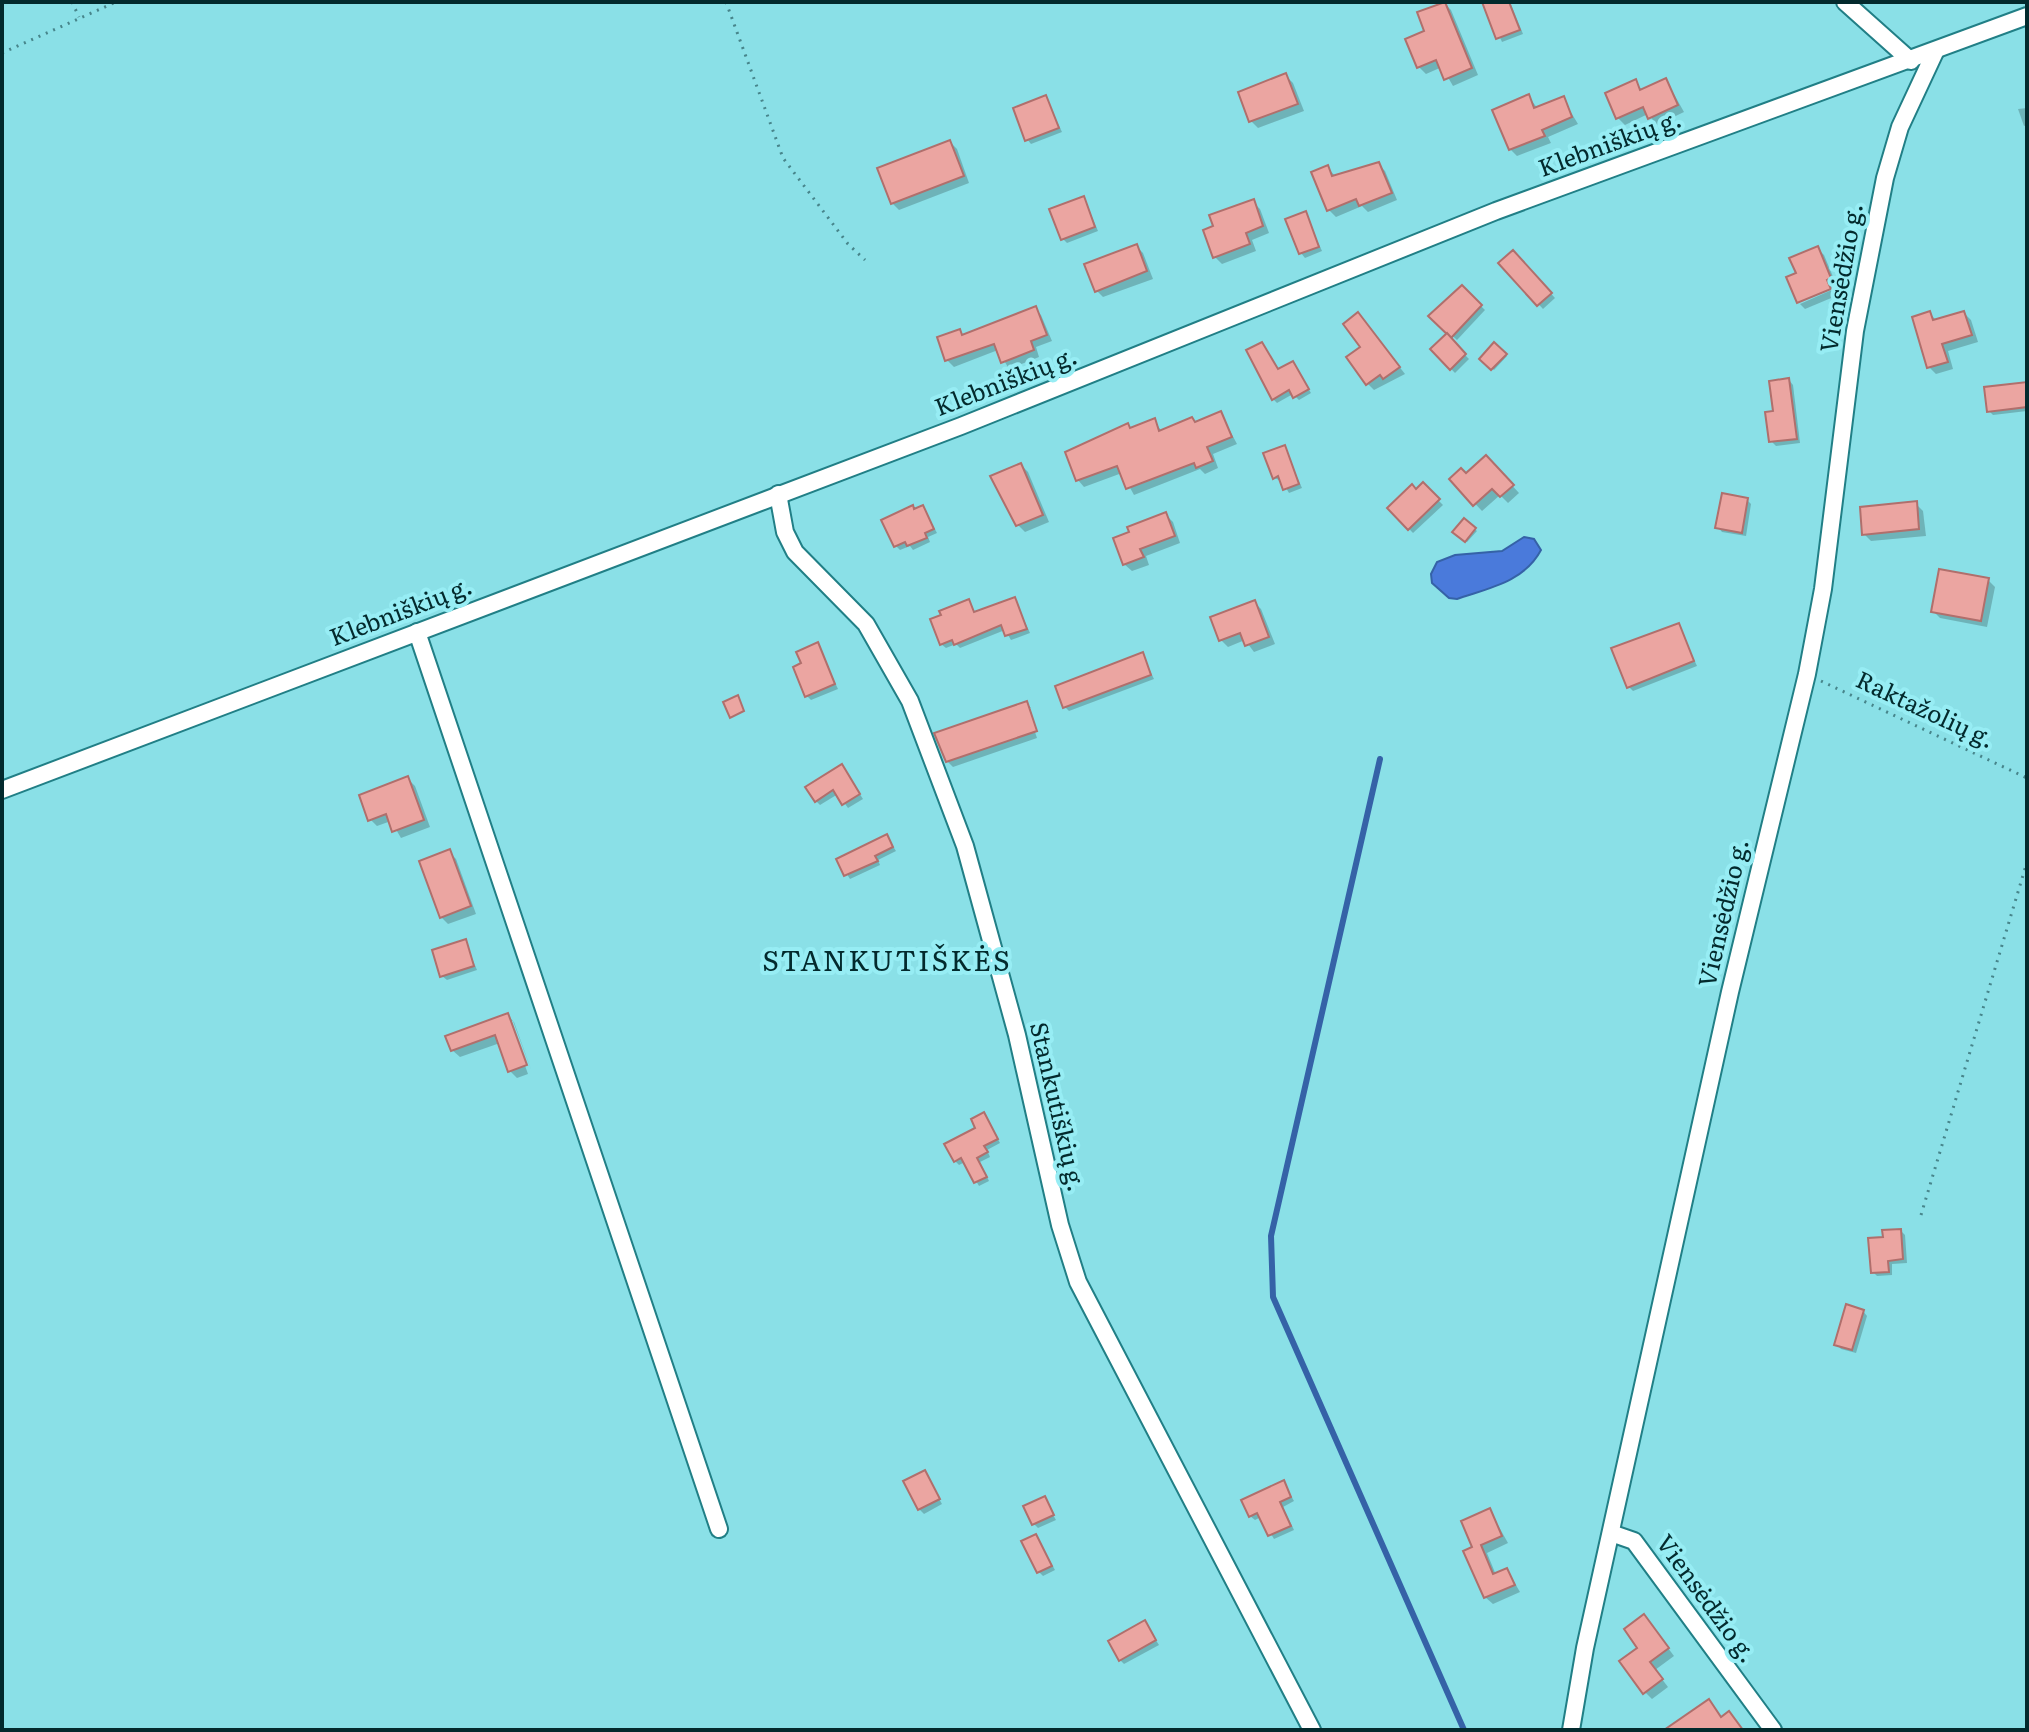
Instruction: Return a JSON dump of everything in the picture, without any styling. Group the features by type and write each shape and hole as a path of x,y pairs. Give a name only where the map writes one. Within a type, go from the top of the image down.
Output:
{"street":[{"path":"1845,2 1911,61"},
{"name":"Klebniškių g.","path":"2,790 990,414 1496,211 2027,16"},
{"name":"Viensėdžio g.","path":"1773,1730 1634,1541 1611,1533 1730,992 1807,674 1823,589 1855,331 1885,178 1900,127 1935,52"},
{"name":"Stankutiškių g.","path":"778,494 785,532 795,552 866,624 910,701 965,846 1017,1035 1060,1225 1078,1282 1312,1730"},
{"path":"417,632 719,1529"},
{"path":"1571,1730 1611,1533"}],"path":[{"path":"72,2 79,18"},
{"path":"2,53 116,2"},
{"path":"726,2 783,158 848,244 865,260"},
{"name":"Raktažolių g.","path":"1807,674 2027,778"},
{"path":"1921,1215 2027,862"}],"water":[{"path":"1524,537 1534,539 1541,550 1525,570 1505,582 1457,599 1449,598 1432,583 1431,574 1437,562 1455,555 1502,551"}],"building":[{"path":"1445,2 1472,68 1444,80 1436,60 1417,68 1405,39 1424,31 1417,12"},
{"path":"1482,2 1509,2 1520,30 1496,39"},
{"path":"1286,73 1298,104 1249,122 1238,92"},
{"path":"1666,78 1678,105 1648,119 1643,107 1616,119 1605,93 1636,79 1640,90"},
{"path":"1529,94 1534,108 1564,96 1572,117 1542,130 1545,136 1509,150 1492,110"},
{"path":"1046,95 1059,128 1025,141 1013,108"},
{"path":"950,140 964,176 891,204 877,168"},
{"path":"1379,162 1392,193 1359,206 1356,199 1327,211 1311,172 1328,165 1332,176"},
{"path":"1084,196 1095,227 1061,240 1049,209"},
{"path":"1254,199 1263,226 1246,233 1250,244 1213,258 1203,230 1213,226 1209,215"},
{"path":"1306,211 1319,247 1299,254 1285,219"},
{"path":"1137,244 1147,271 1095,292 1084,264"},
{"path":"1818,246 1831,278 1827,280 1831,289 1797,303 1786,277 1796,273 1789,258"},
{"path":"1513,250 1552,293 1537,306 1498,263"},
{"path":"1462,285 1482,305 1451,338 1428,316"},
{"path":"1036,306 1047,335 1031,341 1034,350 1001,363 994,344 945,361 937,337 960,329 962,335"},
{"path":"1930,311 1933,320 1964,311 1972,335 1942,344 1948,362 1927,368 1912,317"},
{"path":"1358,312 1400,367 1383,379 1380,375 1366,385 1346,357 1360,347 1343,324"},
{"path":"1447,333 1466,354 1450,370 1430,349"},
{"path":"1262,342 1278,369 1293,361 1309,389 1293,398 1289,390 1272,400 1246,350"},
{"path":"1494,342 1507,354 1491,370 1479,359"},
{"path":"1789,378 1797,439 1769,442 1765,412 1773,411 1769,381"},
{"path":"2027,382 2027,407 1987,412 1984,387"},
{"path":"1221,411 1232,437 1207,447 1213,461 1196,468 1194,463 1126,489 1117,466 1076,481 1065,452 1128,423 1130,428 1155,418 1159,431 1192,417 1195,422"},
{"path":"1285,445 1299,484 1283,490 1278,476 1273,479 1263,453"},
{"path":"1486,455 1514,485 1500,497 1492,489 1473,506 1449,479 1461,468 1466,473"},
{"path":"1021,463 1043,515 1016,526 990,476"},
{"path":"1423,482 1440,499 1408,530 1387,508 1412,484 1416,489"},
{"path":"1722,493 1748,498 1742,533 1715,528"},
{"path":"1917,501 1919,529 1862,535 1860,507"},
{"path":"913,505 914,509 923,505 934,529 925,533 927,538 907,546 905,542 894,547 881,520"},
{"path":"1166,512 1175,536 1140,549 1144,557 1123,565 1113,538 1129,532 1127,527"},
{"path":"1464,518 1476,528 1465,542 1452,532"},
{"path":"1939,569 1989,578 1981,621 1931,612"},
{"path":"1015,597 1027,629 1005,636 1001,625 954,645 952,640 940,645 930,619 941,615 939,611 969,599 974,612"},
{"path":"1255,600 1269,637 1245,646 1240,633 1219,641 1210,617"},
{"path":"1679,623 1694,661 1627,688 1611,648"},
{"path":"818,642 835,684 805,697 793,667 801,663 796,652"},
{"path":"1143,652 1151,675 1063,708 1055,686"},
{"path":"738,695 744,711 730,718 723,702"},
{"path":"1027,701 1037,731 946,762 934,733"},
{"path":"842,764 860,794 842,805 833,790 815,802 805,787"},
{"path":"408,776 424,820 392,832 386,814 368,821 359,795"},
{"path":"887,834 893,847 875,856 878,861 844,876 836,859"},
{"path":"450,849 471,906 440,918 419,861"},
{"path":"466,939 474,966 440,977 432,950"},
{"path":"508,1013 527,1065 508,1072 495,1035 451,1051 445,1036"},
{"path":"984,1112 998,1139 984,1146 988,1152 977,1158 987,1177 974,1183 961,1158 954,1162 944,1144 975,1128 971,1119"},
{"path":"1901,1229 1903,1259 1888,1261 1889,1272 1871,1273 1868,1238 1883,1237 1882,1230"},
{"path":"1846,1304 1864,1310 1852,1350 1834,1345"},
{"path":"925,1470 940,1499 918,1510 903,1481"},
{"path":"1284,1480 1291,1497 1280,1502 1291,1526 1268,1536 1257,1513 1249,1517 1241,1500"},
{"path":"1045,1496 1054,1515 1032,1525 1023,1506"},
{"path":"1490,1508 1502,1536 1481,1545 1493,1574 1507,1568 1515,1585 1484,1598 1463,1551 1472,1547 1461,1521"},
{"path":"1036,1534 1052,1566 1037,1573 1021,1541"},
{"path":"1644,1614 1669,1648 1650,1662 1663,1679 1643,1694 1619,1661 1637,1648 1624,1629"},
{"path":"1145,1620 1156,1640 1119,1661 1108,1641"},
{"path":"1709,1699 1721,1717 1729,1711 1743,1730 1664,1730"}],"waterway":[{"path":"1380,759 1271,1236 1273,1297 1464,1730"}],"district":[{"name":"STANKUTIŠKĖS","path":"887,961"}]}
